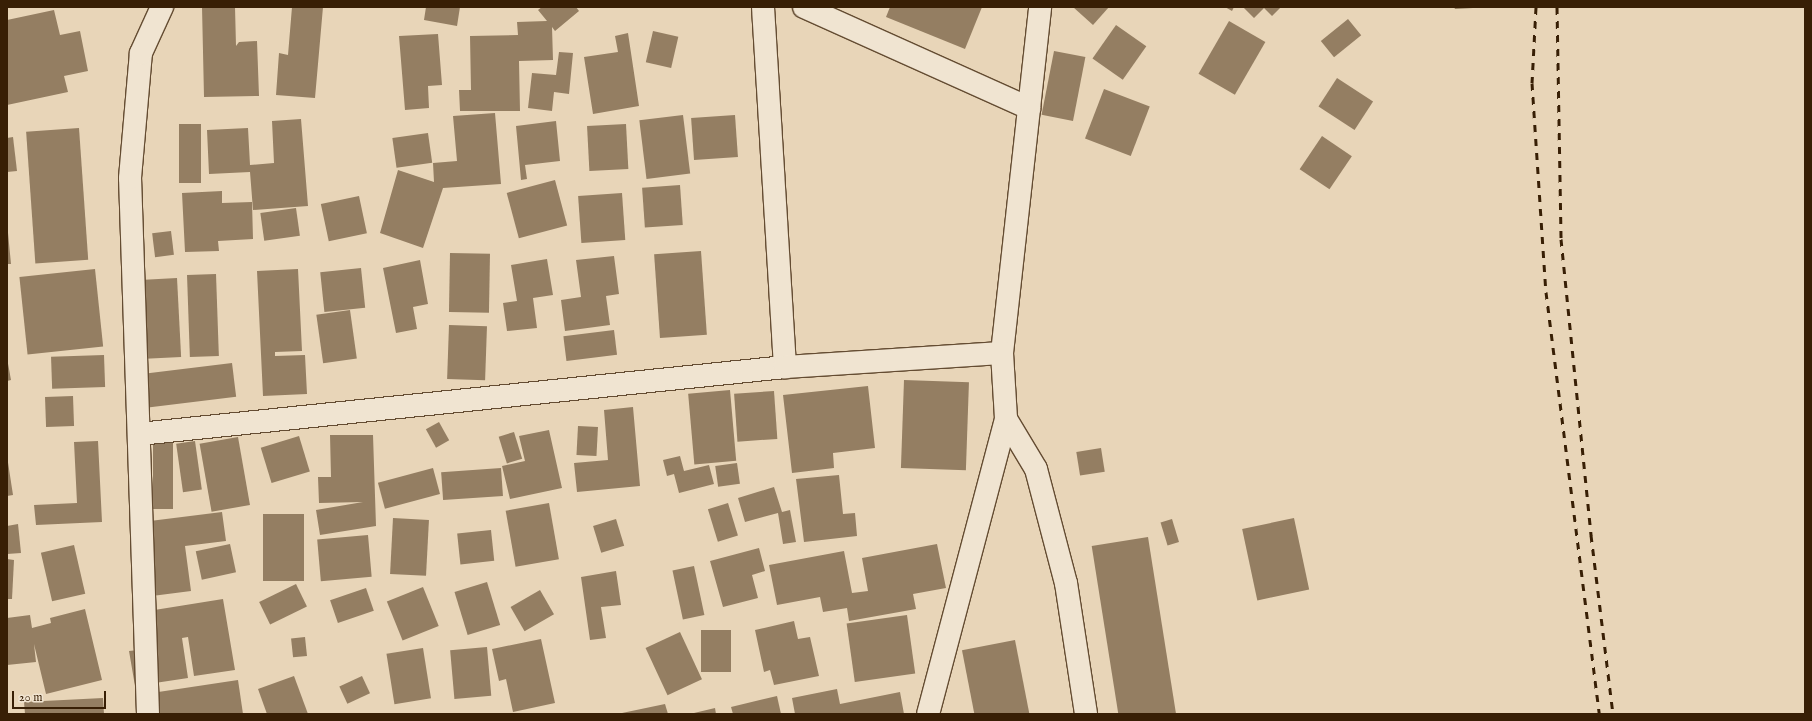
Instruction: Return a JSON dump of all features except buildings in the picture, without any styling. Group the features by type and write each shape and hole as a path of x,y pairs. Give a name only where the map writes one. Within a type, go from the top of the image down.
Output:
{"street":[{"path":"148,714 140,434 130,178 133,115 141,53 162,7"},
{"path":"763,7 785,366"},
{"path":"804,7 1029,108"},
{"path":"928,714 1006,419 1002,353 1040,7"},
{"path":"140,434 785,366 1002,353"},
{"path":"1006,419 1036,469 1066,584 1086,714"}],"railway":[{"path":"1536,7 1532,83 1546,292 1599,714"},
{"path":"1557,7 1561,239 1591,535 1613,714"}]}
